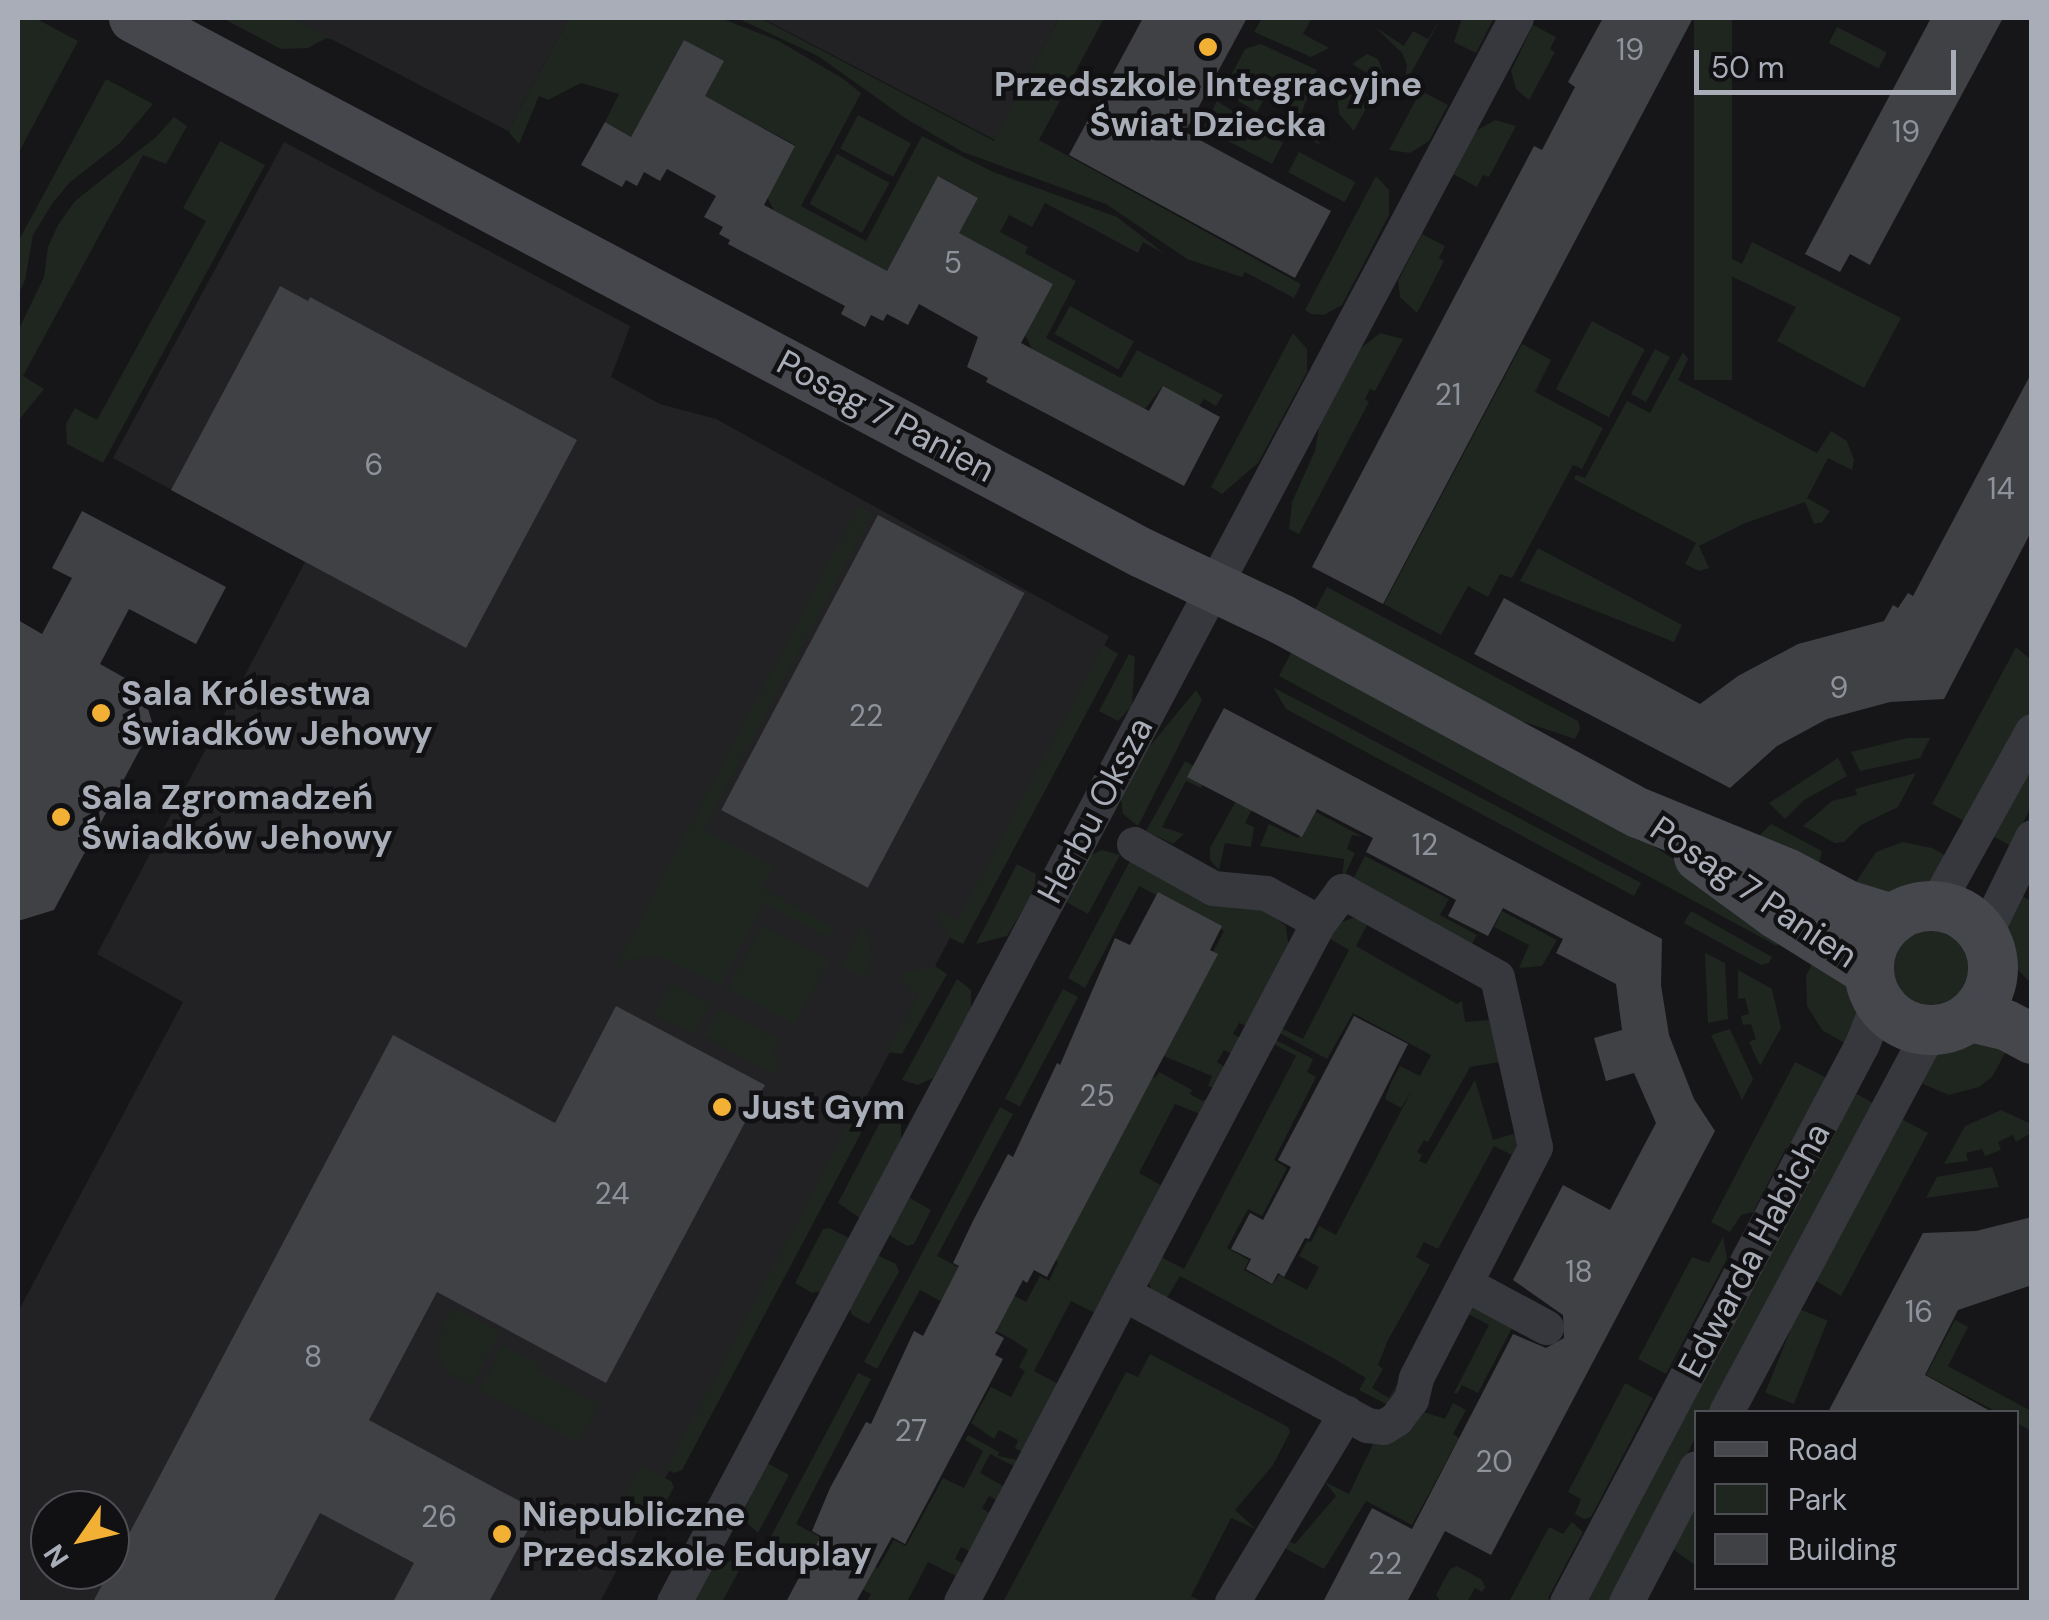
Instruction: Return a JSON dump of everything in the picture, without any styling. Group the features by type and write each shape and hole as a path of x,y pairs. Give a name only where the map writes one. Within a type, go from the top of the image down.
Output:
{"street":[{"name":"Posag 7 Panien","path":"134,18 1639,813 1786,873 1848,905 1914,912"},
{"name":"Herbu Oksza","path":"674,1602 1516,18"},
{"path":"2032,731 1914,912 1873,945 1874,986 1902,1023 2006,1025 2032,1039"},
{"name":"Posag 7 Panien","path":"1639,813 1874,986"},
{"path":"1952,1024 1989,991 2003,965 2032,837"},
{"path":"1134,844 1213,888 1266,893 1319,922"},
{"path":"961,1602 1123,1294 1319,922 1342,891 1498,977 1535,1147 1416,1378 1410,1399 1396,1419 1384,1426 1367,1425 1123,1294"},
{"path":"1914,912 1966,916 2003,965"},
{"name":"Edwarda Habicha","path":"1567,1602 1846,1075 1874,986"},
{"name":"Edwarda Habicha","path":"1727,1410 1920,1048 1952,1024"},
{"path":"1466,1284 1546,1327"},
{"path":"1232,1602 1346,1413"},
{"path":"1626,1602 1694,1472"}],"shaded area":[{"path":"291,18 569,18 508,131"},
{"path":"762,18 1059,18 995,140"},
{"path":"284,142 630,326 611,377 660,404 716,419 1109,636 600,1602 18,1602 18,1312 183,1002 97,954 305,562 113,458"}],"green space":[{"path":"18,18 35,18 78,41 18,154"},
{"path":"222,18 291,18 337,41 326,38 308,48 281,49"},
{"path":"569,18 720,18 777,40 842,78 861,93 801,206 866,241 922,136 993,172 1117,217 1165,254 1143,242 1138,253 1045,203 1032,227 1009,215 1000,232 1028,247 1025,253 1076,281 1046,338 1121,378 1137,350 1223,395 1216,406 1204,399 1199,406 1163,386 1145,409 1032,349 1022,329 1053,284 984,247 954,241 978,198 939,176 886,273 774,210 764,192 780,174 795,145 727,108 700,105 723,62 684,40 631,137 605,122 619,94 581,83 548,100 539,96 519,144 508,131"},
{"path":"737,18 760,18 994,141 1059,18 1104,18 1039,140 1301,284 1294,298 1245,272 1242,277 1187,259 1106,204 963,152 905,118 818,56"},
{"path":"1262,18 1312,18 1303,34 1329,48 1311,57 1254,32"},
{"path":"1441,18 1404,86 1407,65 1402,53 1375,27 1404,46 1413,31 1428,39"},
{"path":"1462,18 1494,18 1476,53 1454,42"},
{"path":"1694,18 1732,18 1732,380 1694,380"},
{"path":"1533,25 1556,37 1550,49 1555,52 1529,100 1516,89 1511,71"},
{"path":"1837,27 1887,52 1879,68 1829,43"},
{"path":"1261,44 1317,70 1302,112 1321,145 1288,128 1294,118 1288,98 1281,94 1264,99 1257,112 1230,96 1228,81 1245,49"},
{"path":"1367,54 1378,59 1384,74 1354,131 1339,114 1337,94 1339,88 1361,100 1374,77 1352,64"},
{"path":"106,79 153,104 120,143 69,183 52,204 33,235 25,280 18,295 18,242"},
{"path":"1425,93 1448,105 1429,141 1410,153 1389,150 1418,96"},
{"path":"1217,101 1283,143 1272,164 1203,128"},
{"path":"858,115 911,143 893,177 840,149"},
{"path":"174,117 187,126 166,164 143,155 23,376 44,389 18,421 18,331 44,277 48,247 58,225 75,201 156,137"},
{"path":"1495,120 1516,126 1489,177 1483,175 1477,187 1453,174 1476,131"},
{"path":"220,141 265,165 103,463 67,444 66,424 75,408 97,420 206,221 183,208"},
{"path":"1299,152 1356,182 1345,202 1288,172"},
{"path":"837,154 889,183 862,233 809,204"},
{"path":"1376,176 1389,190 1389,215 1342,305 1324,315 1311,314 1305,310"},
{"path":"1422,234 1445,246 1439,258 1444,261 1417,313 1400,297 1398,281"},
{"path":"1752,242 1901,318 1864,388 1777,341 1796,307 1718,270 1719,252 1742,264"},
{"path":"1070,306 1134,341 1118,369 1054,334"},
{"path":"1592,321 1645,349 1609,417 1556,389"},
{"path":"1293,333 1307,349 1307,372 1258,463 1222,494 1211,487"},
{"path":"1380,333 1403,339 1375,391 1370,389 1365,399 1369,402 1299,534 1289,529 1292,502 1315,451 1319,427 1361,348"},
{"path":"1522,344 1551,360 1535,392 1603,428 1582,469 1573,465 1512,578 1500,574 1488,597 1468,586 1441,635 1384,604"},
{"path":"1655,349 1670,357 1646,402 1631,394"},
{"path":"1683,352 1688,359 1678,380 1817,453 1831,431 1847,441 1854,460 1852,470 1828,458 1807,498 1830,511 1822,522 1814,524 1805,502 1743,524 1699,546 1709,568 1699,571 1685,564 1696,543 1574,479 1576,475 1585,478 1627,401 1650,413"},
{"path":"859,506 873,513 704,829 773,866 762,888 836,928 830,939 764,904 720,986 656,955 628,960 614,970"},
{"path":"1538,548 1682,625 1674,642 1520,581"},
{"path":"1327,587 1578,721 1580,729 1575,739 1510,717 1312,615"},
{"path":"1104,645 1118,654 963,944 952,939 936,917 942,912 958,920"},
{"path":"1294,647 1584,803 1786,929 1777,946 1279,676"},
{"path":"2016,647 2031,660 2031,712 1972,825 1932,804"},
{"path":"1129,654 1135,657 1132,706 1118,721 1099,711"},
{"path":"1273,687 1641,883 1634,896 1286,709"},
{"path":"1196,690 1202,700 1138,826 1123,814 1121,798 1145,752"},
{"path":"1907,738 1930,738 1920,758 1860,771 1851,752"},
{"path":"1838,758 1847,776 1804,800 1785,819 1769,803"},
{"path":"2031,758 2031,807 2011,846 1991,835"},
{"path":"1185,761 1208,774 1201,788 1186,781 1162,827 1184,834 1173,844 1146,831"},
{"path":"1916,773 1898,807 1861,825 1844,842 1835,843 1803,826 1832,801 1857,795 1855,789"},
{"path":"1237,799 1253,808 1245,823 1254,827 1251,847 1225,843 1219,870 1210,860 1210,848"},
{"path":"1314,811 1363,837 1352,835 1347,849 1355,853 1342,881 1344,859 1260,846 1269,824 1298,838"},
{"path":"1771,824 1822,851 1818,869 1758,837"},
{"path":"1903,842 1932,848 1956,861 1930,887 1897,895 1852,888 1876,852"},
{"path":"1102,850 1120,855 1088,914 1067,899 1091,855"},
{"path":"1365,856 1449,899 1440,915 1477,935 1471,945 1348,889"},
{"path":"1130,861 1263,908 1286,926 1289,950 1247,1026 1239,1023 1233,1034 1240,1038 1232,1054 1224,1050 1217,1062 1225,1067 1214,1088 1208,1086 1212,1076 1159,1054 1224,931 1139,886 1085,988 1068,978"},
{"path":"1017,864 1036,874 1034,891 1007,936 976,944"},
{"path":"2013,891 2031,901 2031,983 2013,965 2005,942 2003,927"},
{"path":"1502,911 1557,940 1542,966 1519,968 1529,945 1494,927"},
{"path":"1691,911 1772,957 1769,963 1761,965 1684,923"},
{"path":"1353,918 1368,923 1356,946 1457,1004 1462,1001 1465,1022 1489,1020 1500,1062 1470,1067 1428,1142 1424,1140 1417,1152 1422,1155 1419,1161 1426,1164 1475,1080 1493,1140 1513,1134 1519,1140 1512,1155 1494,1146 1438,1249 1424,1242 1416,1257 1430,1265 1388,1340 1378,1365 1383,1369 1372,1388 1389,1398 1400,1380 1390,1406 1359,1390 1366,1378 1180,1276 1167,1298 1152,1290 1149,1283 1159,1256 1184,1269 1296,1056 1272,1043 1274,1039 1313,1059 1307,1072 1316,1077 1274,1160 1287,1168 1262,1216 1248,1209 1227,1248 1249,1260 1244,1270 1272,1285 1279,1275 1307,1290 1319,1267 1299,1256 1319,1226 1336,1235 1412,1090 1401,1108 1385,1099 1400,1066 1420,1076 1431,1055 1353,1013 1327,1059 1276,1031 1279,1027 1303,1039 1349,950 1327,937 1336,924"},
{"path":"762,925 829,961 795,1025 728,989"},
{"path":"862,927 868,933 872,956 869,971 862,977 841,966"},
{"path":"1931,931 1957,942 1968,968 1957,994 1931,1005 1905,994 1894,968 1905,942"},
{"path":"1820,948 1855,986 1860,1005 1853,1048 1822,1030 1807,1006 1806,976"},
{"path":"1705,953 1725,963 1728,1019 1708,1023"},
{"path":"935,966 947,974 902,1054 888,1052 919,994 903,983 903,973"},
{"path":"1738,970 1772,989 1781,1028 1760,1066 1749,1042 1756,1039 1751,1024 1743,1025 1741,1016 1749,1014 1745,998 1738,999"},
{"path":"957,979 971,990 971,1009 933,1078 918,1085 902,1080"},
{"path":"672,983 710,1004 694,1033 653,1016"},
{"path":"1063,989 1078,997 1020,1106 1005,1098"},
{"path":"718,1009 778,1040 770,1055 780,1061 773,1074 704,1036"},
{"path":"1730,1029 1753,1079 1742,1100 1711,1035"},
{"path":"1971,1040 2008,1048 1992,1077 1979,1087 1949,1095 1909,1078 1938,1048"},
{"path":"1795,1062 1835,1082 1792,1151 1786,1148 1753,1212 1741,1215 1730,1232 1711,1222"},
{"path":"1159,1072 1192,1090 1190,1094 1202,1101 1209,1098 1200,1114 1175,1104 1139,1173 1162,1186 1095,1313 1071,1301 1034,1371 1058,1384 1022,1452 1015,1448 1018,1440 999,1430 994,1439 971,1423 991,1387 1011,1397 1025,1371 1019,1367 1028,1350 1013,1340 920,1290 877,1369 864,1362 1000,1107 1013,1114 937,1256 1026,1302 1040,1276 1049,1281 1058,1262 1053,1258 1149,1075 1155,1078"},
{"path":"1853,1092 1873,1103 1710,1410 1694,1410 1694,1441 1609,1602 1582,1602"},
{"path":"851,1095 876,1105 682,1470 674,1473 667,1469 850,1122 832,1111 832,1105"},
{"path":"887,1109 901,1125 901,1140 860,1218 838,1203"},
{"path":"2001,1110 2031,1124 2031,1133 2016,1142 2013,1135 1998,1142 2001,1150 1985,1156 1982,1149 1966,1153 1968,1161 1944,1164 1965,1126"},
{"path":"1890,1113 1928,1133 1841,1296 1816,1281"},
{"path":"1992,1167 1999,1187 1926,1198 1937,1177"},
{"path":"908,1197 931,1210 914,1244 907,1246 889,1235"},
{"path":"823,1229 849,1238 821,1291 812,1293 795,1283"},
{"path":"1723,1237 1727,1259 1666,1374 1638,1359 1692,1257 1709,1263"},
{"path":"877,1255 896,1264 899,1272 869,1324 852,1315 849,1307"},
{"path":"1475,1306 1513,1326 1478,1393 1462,1385 1457,1394 1454,1393 1489,1325 1468,1314 1469,1307"},
{"path":"453,1308 500,1332 472,1385 449,1373 437,1354 441,1331"},
{"path":"1799,1309 1828,1321 1794,1404 1765,1392"},
{"path":"1955,1320 1968,1327 1948,1366 2031,1411 2031,1431 2019,1424 2019,1410 1993,1410 1926,1375"},
{"path":"503,1345 540,1364 538,1370 598,1405 578,1443 480,1390"},
{"path":"1150,1354 1288,1427 1290,1432 1273,1465 1235,1510 1256,1529 1231,1518 1191,1596 1203,1602 1003,1602 1126,1372 1138,1377"},
{"path":"858,1373 871,1379 796,1524 878,1568 894,1540 906,1546 943,1478 964,1488 983,1451 965,1440 968,1435 999,1452 998,1456 1017,1460 1014,1466 990,1454 980,1473 1003,1486 996,1500 989,1496 982,1508 989,1513 969,1551 961,1547 955,1559 962,1563 956,1576 928,1562 907,1602 867,1602 871,1594 769,1540"},
{"path":"1625,1383 1653,1398 1591,1517 1584,1519 1575,1514 1581,1499 1568,1492"},
{"path":"1453,1403 1466,1410 1453,1434 1459,1438 1412,1525 1366,1501 1324,1569 1279,1545 1283,1538 1295,1544 1336,1496 1325,1482 1349,1494 1373,1444 1421,1411 1445,1419"},
{"path":"767,1463 789,1475 758,1533 746,1522 744,1511"},
{"path":"640,1465 671,1481 674,1487 655,1522 621,1503"},
{"path":"1694,1509 1694,1565 1669,1546 1684,1515 1690,1518"},
{"path":"1572,1522 1583,1532 1548,1598 1553,1602 1509,1602 1549,1527 1563,1534"},
{"path":"733,1560 743,1563 722,1602 693,1602 712,1568"},
{"path":"1457,1566 1482,1580 1485,1587 1482,1592 1475,1588 1467,1602 1441,1602 1436,1595 1450,1569"}],"building":[{"path":"1143,18 1247,18 1185,132 1331,211 1295,278 1069,155"},
{"path":"1603,18 1693,18 1383,604 1312,567 1534,146 1542,150 1575,87 1568,82"},
{"path":"1931,18 2003,18 1870,265 1850,254 1840,272 1805,254"},
{"path":"684,40 724,61 705,96 795,146 764,205 887,271 938,176 978,198 959,233 1053,284 1021,343 1149,411 1163,386 1220,417 1184,486 986,382 988,378 967,367 978,337 919,304 908,325 887,314 883,321 871,315 865,327 841,314 845,306 728,244 730,240 719,234 723,227 704,217 716,196 667,169 660,181 644,172 637,186 626,180 622,187 581,165 605,122 631,137"},
{"path":"280,286 308,301 310,297 577,440 466,648 171,490"},
{"path":"2032,372 2032,530 1944,699 1890,702 1827,719 1777,746 1730,788 1474,654 1504,598 1700,704 1738,676 1798,644 1884,621 1893,605 1898,608 1908,593 1913,596"},
{"name":"Sala Zgromadzeń Świadków Jehowy","path":"82,511 226,587 196,644 129,609 100,664 141,687 153,725 54,910 18,921 18,620 42,634 72,578 52,568"},
{"path":"878,515 1025,593 868,888 721,810"},
{"path":"1224,708 1662,939 1661,985 1669,1035 1694,1099 1715,1131 1491,1555 1445,1531 1407,1602 1323,1602 1372,1508 1412,1529 1513,1334 1546,1348 1564,1338 1563,1315 1513,1280 1563,1185 1610,1210 1656,1123 1634,1073 1606,1081 1594,1038 1622,1030 1616,984 1556,953 1563,939 1503,908 1488,936 1448,916 1456,900 1366,852 1373,838 1317,809 1302,837 1187,777"},
{"path":"1158,892 1222,926 1210,950 1218,954 1047,1277 1034,1270 1027,1283 1023,1280 995,1333 1004,1338 995,1355 1003,1359 905,1544 892,1537 856,1602 786,1602 821,1536 812,1531 830,1488 866,1422 871,1424 914,1331 923,1336 959,1266 953,1263 973,1221 1008,1154 1013,1157 1057,1063 1060,1065 1115,938 1130,945"},
{"path":"616,1006 765,1085 606,1383 437,1292 369,1420 538,1511 489,1602 393,1602 414,1563 320,1513 273,1602 93,1602 99,1590 130,1590 130,1532 393,1035 555,1123"},
{"path":"1354,1016 1408,1044 1309,1239 1305,1238 1284,1277 1278,1273 1272,1284 1246,1269 1251,1259 1231,1249 1250,1213 1263,1220 1291,1167 1278,1160"},
{"path":"2032,1217 2032,1285 1958,1310 1925,1375 1988,1410 1829,1410 1923,1233 1976,1231"}],"place":[{"name":"Przedszkole Integracyjne Świat Dziecka","path":"1208,47"},
{"name":"Sala Królestwa Świadków Jehowy","path":"101,713"},
{"name":"Sala Zgromadzeń Świadków Jehowy","path":"61,817"},
{"name":"Just Gym","path":"722,1107"},
{"name":"Niepubliczne Przedszkole Eduplay","path":"502,1534"}]}
